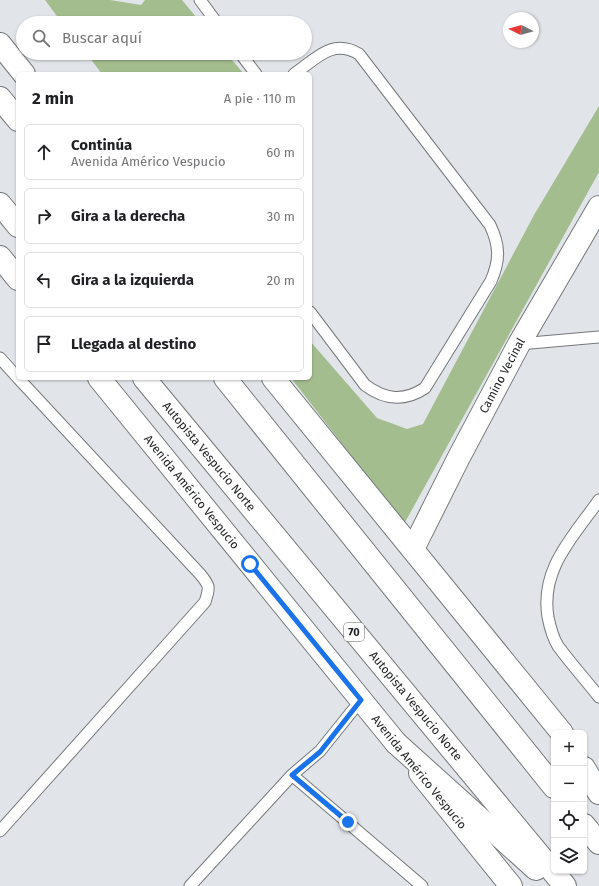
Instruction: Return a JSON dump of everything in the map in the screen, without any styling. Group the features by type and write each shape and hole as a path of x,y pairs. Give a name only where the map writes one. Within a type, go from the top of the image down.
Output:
{"main road":[{"path":"0,44 22,72"},
{"path":"0,98 16,118"},
{"path":"0,204 16,224"},
{"name":"Camino Vecinal","path":"413,549 458,459 519,344 599,207"},
{"path":"0,256 16,276"},
{"name":"Avenida Américo Vespucio","path":"101,380 511,886"},
{"name":"Autopista Vespucio Norte","path":"146,380 565,886"},
{"path":"227,380 551,783"},
{"path":"275,380 560,730"},
{"path":"396,743 555,886"},
{"path":"587,764 599,779"},
{"path":"587,773 599,793"},
{"path":"587,829 599,843"}],"lane":[{"path":"200,0 212,16"},
{"path":"297,72 330,49 344,48 359,54 490,225 497,244 498,257 496,270 491,281 425,388 408,396 398,398 386,396 375,392 365,385 312,315"},
{"path":"245,60 254,72"},
{"path":"519,344 599,337"},
{"path":"0,358 16,376"},
{"path":"0,831 205,602 209,591 208,585 200,574 20,380"},
{"path":"599,500 558,557 548,583 546,598 549,622 558,645 599,697"},
{"path":"190,886 292,775 320,752 361,700"},
{"path":"292,775 422,886"}],"green space":[{"path":"45,0 110,0 141,5 145,0 182,0 195,16 57,16"},
{"path":"91,60 232,60 242,72 100,72"},
{"path":"599,106 599,172 404,524 293,380 312,380 312,343 377,418 407,429 423,424 534,215"}],"route":[{"path":"250,564 361,700 320,752 292,775 348,822"}]}
